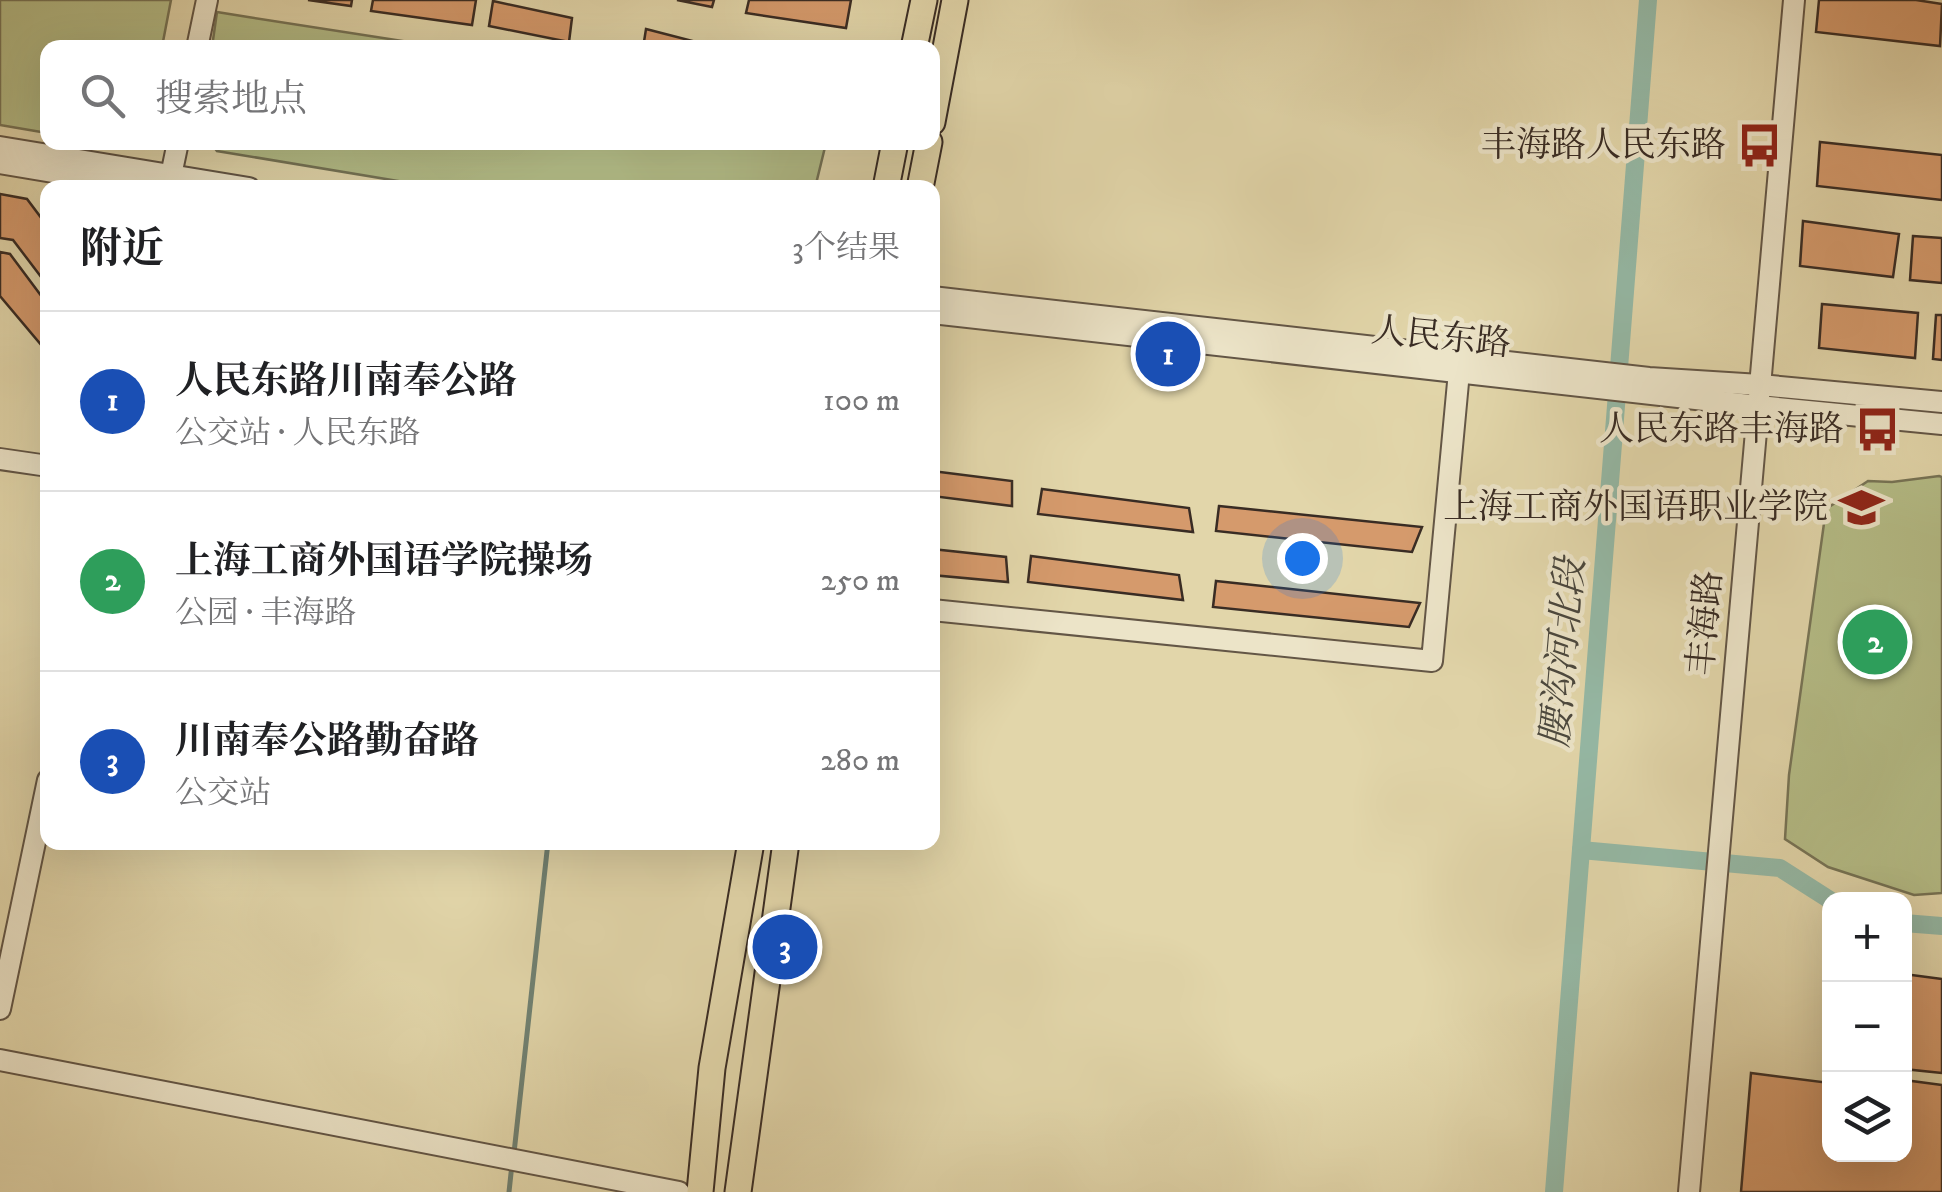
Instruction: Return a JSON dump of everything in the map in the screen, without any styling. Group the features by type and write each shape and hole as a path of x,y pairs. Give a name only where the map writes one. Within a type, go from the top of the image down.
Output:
{"main road":[{"path":"916,40 924,0"},
{"path":"940,81 956,0"},
{"path":"888,180 893,150"},
{"path":"922,180 927,150"},
{"path":"700,1192 712,1068 750,850"},
{"path":"738,1192 785,850"}],"street":[{"path":"199,40 207,0"},
{"name":"丰海路","path":"1689,1192 1794,0"},
{"path":"0,147 165,180"},
{"path":"170,180 176,150"},
{"path":"0,163 101,180"},
{"name":"人民东路","path":"940,298 1459,365"},
{"name":"人民东路","path":"940,314 1581,378 1758,406 1942,424"},
{"path":"940,611 1432,661 1459,365"},
{"name":"人民东路","path":"1648,386 1760,385 1942,402"},
{"path":"0,459 40,465"},
{"path":"0,1009 40,818"},
{"path":"0,1060 679,1192"}],"green space":[{"path":"0,0 171,0 163,40 40,40 40,132 0,125"},
{"path":"217,12 396,40 213,40"},
{"path":"824,150 817,180 392,180 217,151"},
{"path":"1942,477 1942,893 1914,895 1828,867 1785,839 1789,775 1826,509 1868,481"}],"building":[{"path":"308,0 352,0 351,6"},
{"path":"373,0 476,0 472,25 371,11"},
{"path":"677,0 714,0 712,7"},
{"path":"749,0 851,0 846,28 746,13"},
{"path":"1819,0 1916,0 1942,4 1940,46 1816,32"},
{"path":"493,1 572,18 569,40 489,26"},
{"path":"646,29 689,40 644,40"},
{"path":"1820,142 1942,155 1942,200 1817,186"},
{"path":"0,194 27,199 40,216 40,275 13,240 0,238"},
{"path":"1803,221 1899,234 1893,277 1800,266"},
{"path":"1913,236 1942,238 1942,283 1910,280"},
{"path":"0,252 10,254 40,294 40,344 0,296"},
{"path":"1822,304 1918,313 1915,358 1819,348"},
{"path":"1936,315 1942,315 1942,360 1933,359"},
{"path":"940,472 1012,481 1012,506 940,497"},
{"path":"1042,489 1189,508 1193,532 1038,514"},
{"path":"1219,506 1422,527 1412,552 1216,531"},
{"path":"940,550 1006,557 1008,582 940,576"},
{"path":"1031,556 1179,575 1183,600 1028,582"},
{"path":"1216,581 1420,603 1409,627 1213,607"},
{"path":"1912,975 1942,979 1942,1073 1912,1070"},
{"path":"1751,1073 1822,1082 1822,1162 1912,1162 1912,1081 1942,1085 1942,1192 1741,1192"}],"waterway":[{"name":"腰沟河北段","path":"1554,1192 1648,0"},
{"path":"514,1153 547,850"},
{"path":"1581,850 1780,868 1822,895"},
{"path":"1912,924 1942,926"},
{"path":"509,1192 512,1164"}],"place":[{"name":"丰海路人民东路","path":"1759,146"},
{"name":"人民东路川南奉公路","path":"1168,354"},
{"name":"人民东路丰海路","path":"1877,430"},
{"name":"上海工商外国语职业学院","path":"1861,508"},
{"name":"上海工商外国语学院操场","path":"1875,642"},
{"name":"川南奉公路勤奋路","path":"785,947"}]}
